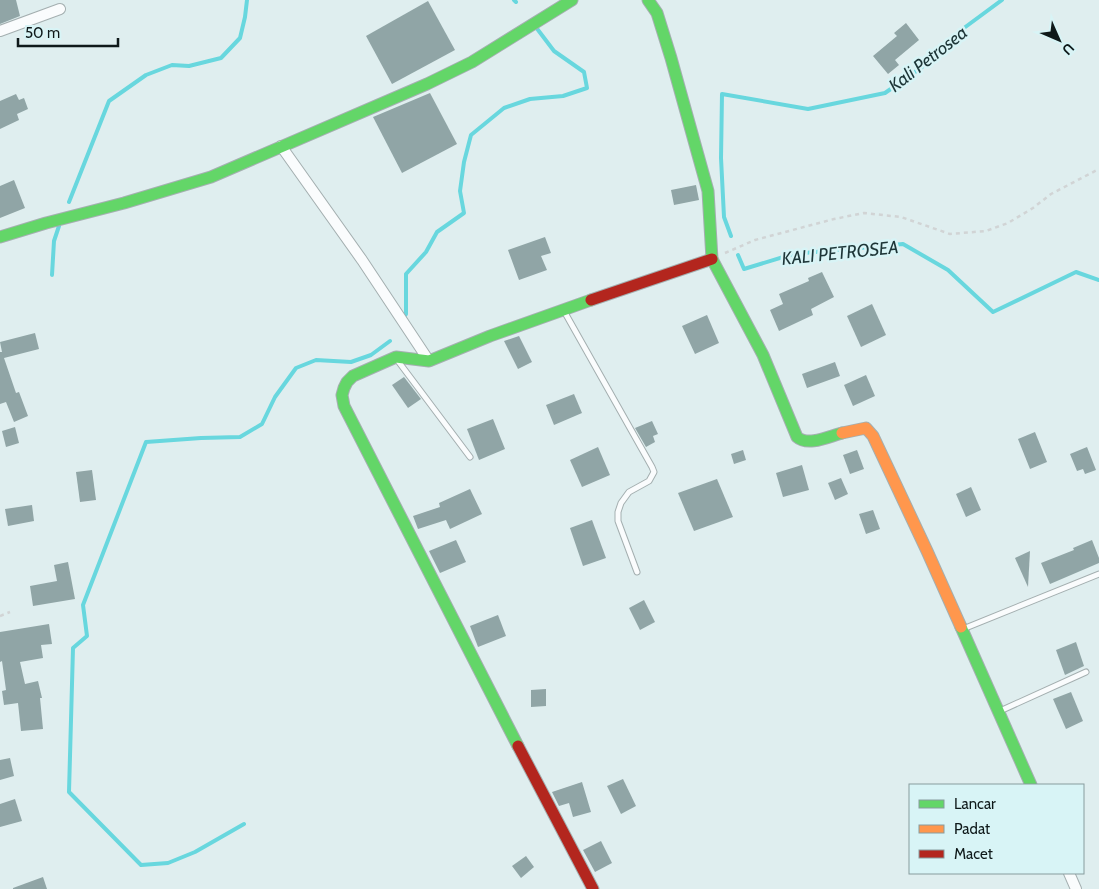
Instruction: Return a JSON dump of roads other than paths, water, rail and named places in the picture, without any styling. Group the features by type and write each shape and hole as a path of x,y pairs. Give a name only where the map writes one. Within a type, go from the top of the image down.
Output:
{"street":[{"path":"0,237 212,177 380,105 472,62 572,0"},
{"path":"648,0 657,13 708,191 712,259 763,355 798,438 806,442 814,441 852,429 866,428 875,438 1031,784"},
{"path":"0,31 60,9"},
{"path":"282,146 429,360"},
{"path":"593,889 344,406 342,396 347,382 354,376 396,358 429,360 618,290 712,259"},
{"path":"1069,874 1076,889"}],"lane":[{"path":"564,310 654,472 649,481 629,492 621,502 618,512 618,521 637,572"},
{"path":"396,358 470,457"},
{"path":"962,629 1099,574"},
{"path":"999,711 1086,672"}],"waterway":[{"path":"69,202 109,101 146,75 172,65 189,66 221,58 240,38 247,0"},
{"name":"Kali Petrosea","path":"731,236 724,217 721,158 722,94 808,109 885,93 922,67 964,28 1002,0"},
{"path":"403,318 406,314 406,274 426,252 437,232 464,213 460,191 464,162 471,135 504,108 530,99 563,96 587,88 584,72 554,51 535,26"},
{"path":"52,275 54,241 59,226"},
{"name":"KALI PETROSEA","path":"738,255 744,269 793,254 903,244 948,270 993,312 1076,272 1099,280"},
{"path":"244,824 195,852 168,863 141,865 69,792 73,648 87,636 83,605 146,442 240,437 262,424 275,397 296,368 316,360 351,362 371,355 390,341"}]}
